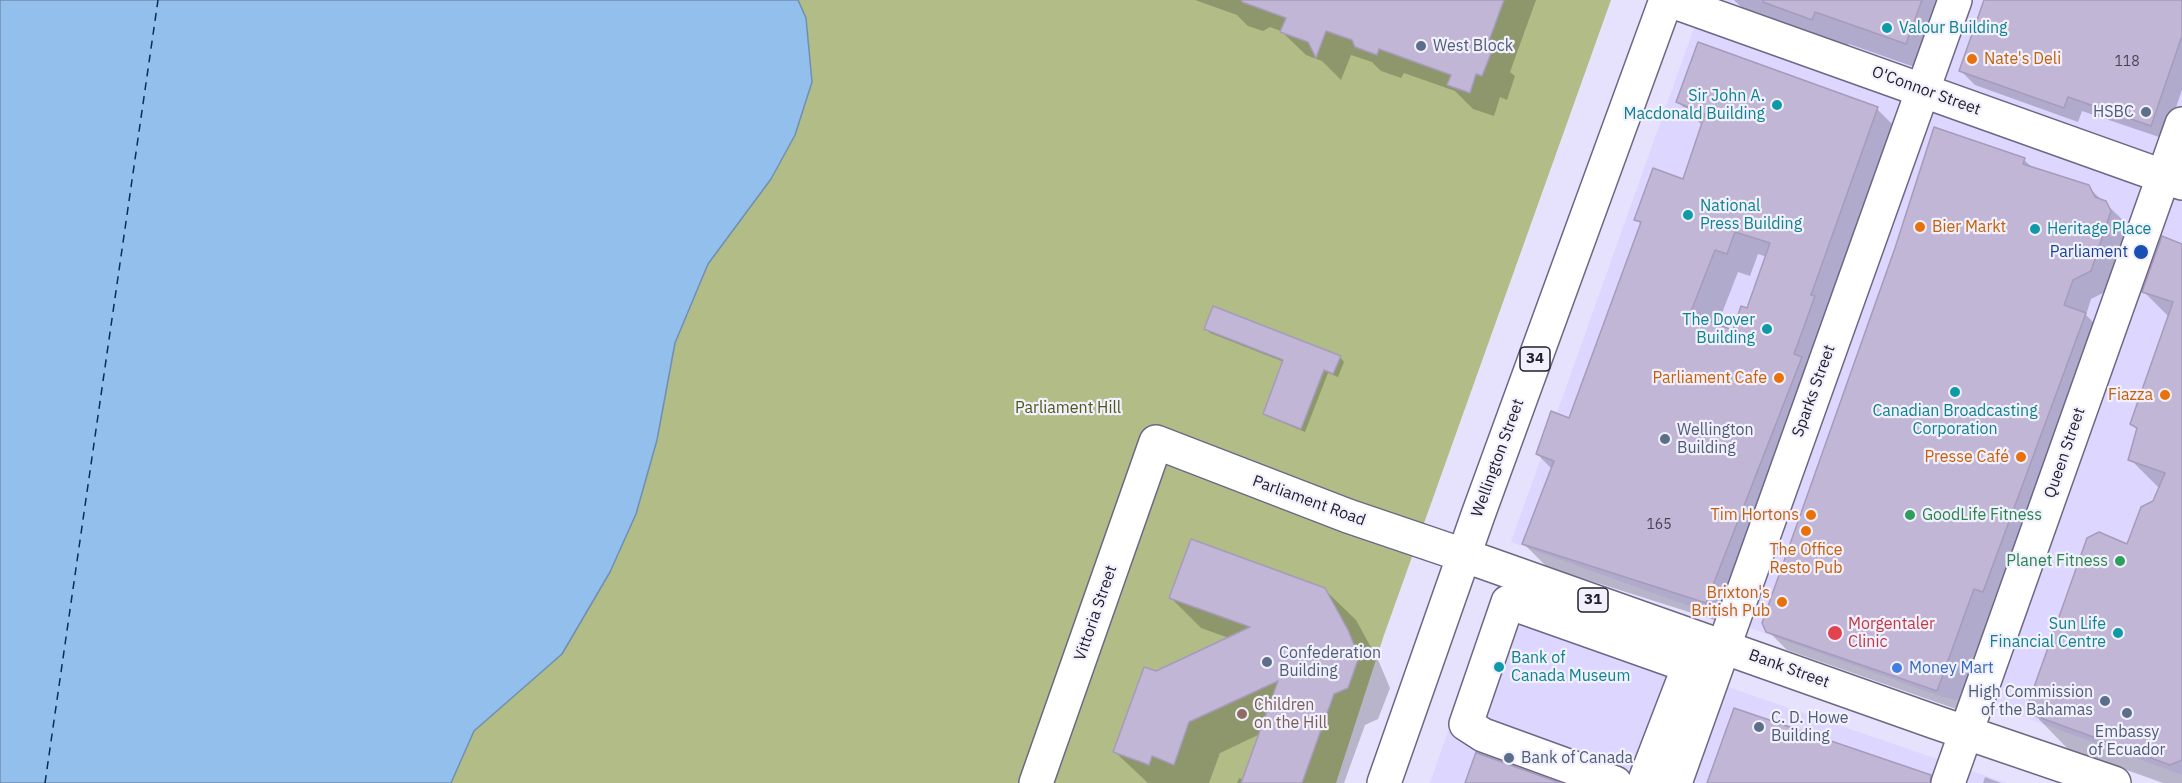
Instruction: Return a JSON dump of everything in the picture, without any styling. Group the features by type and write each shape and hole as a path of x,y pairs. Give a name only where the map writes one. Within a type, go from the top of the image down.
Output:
{"street":[{"name":"O'Connor Street","path":"1668,0 2173,179"},
{"name":"Wellington Street","path":"1384,783 1463,555 1668,0"},
{"name":"Sparks Street","path":"1675,783 1955,0"},
{"name":"Queen Street","path":"1948,783 2173,179 2182,124"},
{"name":"Parliament Road","path":"1156,442 1348,516 1463,555"},
{"name":"Vittoria Street","path":"1036,783 1156,442"},
{"name":"Bank Street","path":"1463,555 2114,783"},
{"path":"1615,783 1483,735 1466,724 1508,602 1689,666 1644,783"}],"shaded area":[{"path":"1704,0 2182,0 2182,775 2024,717 1939,696 1511,542"},
{"path":"1492,606 2007,783 1430,783"}],"green space":[{"name":"Parliament Hill","path":"798,0 1611,0 1384,635 1336,783 451,783 474,731 562,654 610,572 636,514 657,440 675,343 708,264 717,251 806,18"}],"water":[{"path":"0,0 798,0 806,18 812,82 795,135 771,179 708,264 675,343 657,440 636,514 610,572 562,654 474,731 451,783 0,783"}],"building":[{"name":"West Block","path":"1242,0 1504,0 1486,49 1492,51 1482,76 1476,74 1470,93 1447,85 1451,75 1379,49 1377,55 1355,47 1352,40 1326,31 1316,58 1308,42 1280,32 1286,18 1242,2"},
{"name":"Valour Building","path":"1763,0 1922,0 1906,44 1815,12 1812,20 1763,2"},
{"path":"1984,0 2182,0 2182,36 2151,126 2068,97 2064,108 1959,71"},
{"path":"1698,42 1878,107 1811,295 1815,296 1794,354 1802,357 1706,603 1522,544 1554,461 1536,454 1551,411 1569,418 1641,222 1634,220 1653,168 1683,179 1705,114 1676,102","holes":["1735,232 1770,243 1747,308 1741,306 1733,330 1690,314 1715,250 1727,254"]},
{"path":"1934,127 2025,158 2023,164 2089,185 2095,197 2106,201 2111,211 2091,271 2073,280 2064,305 2086,313 1983,592 1974,589 1937,691 1766,632 1762,623 1895,248"},
{"name":"Sun Life Financial Centre","path":"2162,236 2182,244 2182,760 2170,765 2033,715 2028,704 2087,538 2099,532 2127,544 2141,507 2153,501 2165,473 2128,460 2137,428 2130,424 2173,302 2142,292"},
{"path":"1213,306 1341,356 1333,374 1324,370 1301,429 1263,414 1283,360 1204,329"},
{"name":"Confederation Building","path":"1191,539 1325,588 1348,630 1359,657 1348,688 1334,694 1302,783 1241,783 1278,681 1189,722 1174,765 1152,756 1149,765 1113,752 1144,667 1156,671 1250,627 1169,598"},
{"name":"C. D. Howe Building","path":"1734,708 1931,775 1930,783 1707,783"},
{"path":"1477,753 1560,783 1465,783"}],"ferry route":[{"path":"45,783 158,0"}],"place":[{"name":"Valour Building","path":"1887,28"},
{"name":"West Block","path":"1421,46"},
{"name":"Nate's Deli","path":"1972,59"},
{"name":"Sir John A. Macdonald Building","path":"1777,105"},
{"name":"HSBC","path":"2146,112"},
{"name":"National Press Building","path":"1688,215"},
{"name":"Bier Markt","path":"1920,227"},
{"name":"Heritage Place","path":"2035,229"},
{"name":"Parliament","path":"2141,252"},
{"name":"The Dover Building","path":"1767,329"},
{"name":"Parliament Cafe","path":"1779,378"},
{"name":"Canadian Broadcasting Corporation","path":"1955,392"},
{"name":"Fiazza","path":"2165,395"},
{"name":"Wellington Building","path":"1665,439"},
{"name":"Presse Café","path":"2021,457"},
{"name":"Tim Hortons","path":"1811,515"},
{"name":"GoodLife Fitness","path":"1910,515"},
{"name":"The Office Resto Pub","path":"1806,531"},
{"name":"Planet Fitness","path":"2120,561"},
{"name":"Brixton's British Pub","path":"1782,602"},
{"name":"Morgentaler Clinic","path":"1835,633"},
{"name":"Sun Life Financial Centre","path":"2118,633"},
{"name":"Confederation Building","path":"1267,662"},
{"name":"Bank of Canada Museum","path":"1499,667"},
{"name":"Money Mart","path":"1897,668"},
{"name":"High Commission of the Bahamas","path":"2105,701"},
{"name":"Embassy of Ecuador","path":"2127,713"},
{"name":"Children on the Hill","path":"1242,714"},
{"name":"C. D. Howe Building","path":"1759,727"},
{"name":"Bank of Canada","path":"1509,758"}]}
